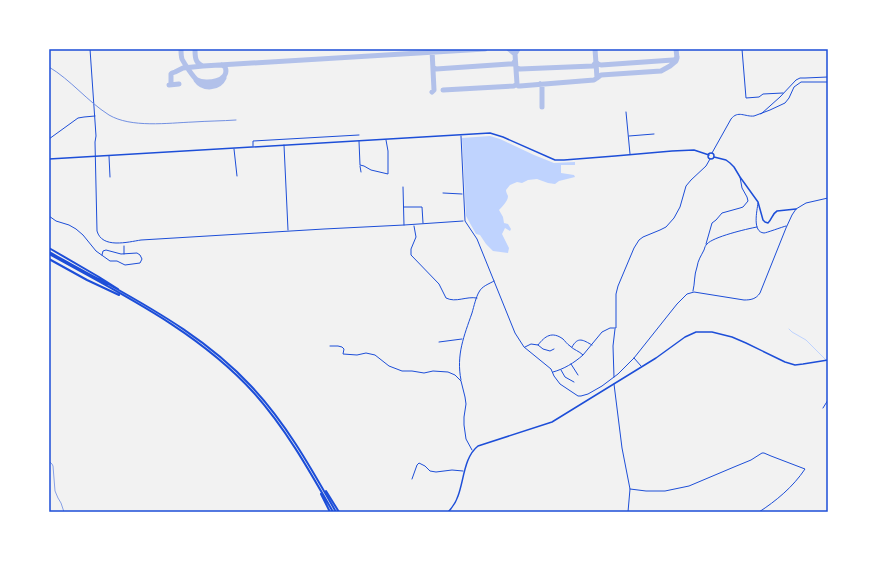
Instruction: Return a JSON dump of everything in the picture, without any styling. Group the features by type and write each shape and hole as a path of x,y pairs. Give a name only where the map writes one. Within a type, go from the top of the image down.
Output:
{"highway":[{"path":"49,248 99,276 131,298"},
{"path":"49,253 175,323 222,358 242,376 285,428 334,512"},
{"path":"49,259 87,280 131,298"},
{"path":"315,478 330,512"},
{"path":"315,478 339,512"}],"street":[{"path":"90,49 96,136 95,156 97,231 100,237 106,241 114,243 141,240 423,224 465,220"},
{"path":"742,49 746,98 759,97 763,94 783,93"},
{"path":"760,114 796,80 800,78 828,77"},
{"path":"709,155 712,153 734,116 738,114 751,117 785,103 797,84 805,81 828,82"},
{"path":"626,112 630,155"},
{"path":"49,139 78,118 95,116"},
{"path":"49,159 490,133 555,160 694,150 709,155"},
{"path":"628,136 654,134"},
{"path":"253,147 253,141 359,135"},
{"path":"461,135 465,220 477,239 515,333 524,347 551,369 560,384 578,396 588,394 618,374 634,358 677,304 687,294 692,292 744,300 752,300 756,298 762,290 787,226 796,209"},
{"path":"359,140 361,172"},
{"path":"360,165 388,174 388,151 386,140"},
{"path":"284,145 288,231"},
{"path":"234,148 237,176"},
{"path":"712,153 714,157"},
{"path":"109,155 110,177"},
{"path":"709,155 708,157 710,159"},
{"path":"614,377 613,346 616,328 616,294 634,248 639,240 660,230 674,218 680,207 686,186 706,166 710,159 713,159 714,157 721,159 730,163 734,167 758,202 763,220 768,223 777,211 796,209 806,203 828,198"},
{"path":"692,292 694,286 694,276 706,245 712,223 722,213 740,208 748,201 742,188 740,177"},
{"path":"403,187 404,225"},
{"path":"443,193 463,194"},
{"path":"758,202 756,217 757,227 759,230 764,233 787,226"},
{"path":"404,207 422,207 423,224"},
{"path":"49,216 56,221 76,229 83,235 93,248 102,255 110,261 117,261 125,266 140,263 141,257 139,254 135,253 118,254 106,250 103,251 102,255"},
{"path":"414,224 416,237 411,249 411,255 439,284 446,298 454,300 469,297 477,298"},
{"path":"706,245 718,238 757,227"},
{"path":"124,246 124,254"},
{"path":"472,451 466,436 464,417 466,399 460,362 461,348 479,292 494,281"},
{"path":"552,372 577,360 602,332 610,328 616,328"},
{"path":"448,512 458,497 472,451 478,446 552,422 656,358 686,336 696,332 706,331 717,333 739,340 791,364 803,364 828,360"},
{"path":"538,345 543,338 552,335 561,338 583,355"},
{"path":"439,342 463,339"},
{"path":"572,348 574,343 579,340 583,340 592,345"},
{"path":"524,347 531,344 538,345 543,349 550,351 554,349"},
{"path":"330,346 342,347 344,349 343,354 357,355 366,353 377,356 389,366 399,370 448,372 455,375 462,381"},
{"path":"634,358 641,367"},
{"path":"571,364 578,375"},
{"path":"561,369 565,377 574,382"},
{"path":"614,384 622,448 630,489 628,512"},
{"path":"824,408 828,400"},
{"path":"630,489 665,491 689,486 751,460 762,453 804,470 798,479 787,490 759,512"},
{"path":"412,479 418,463 425,466 430,471 465,471"}],"lane":[{"path":"49,461 53,466 55,492 64,512"}],"water":[{"path":"490,136 554,163 575,162 575,165 561,165 561,173 574,175 575,177 559,181 555,184 537,179 528,180 522,183 517,182 510,185 506,190 508,198 499,210 503,217 504,223 508,224 511,229 510,231 505,228 502,234 509,248 508,253 493,251 480,235 476,234 466,216 462,138"}],"waterway":[{"path":"789,329 806,340 828,362"}],"taxiway":[{"path":"181,49 182,59 197,80 211,82 221,79 226,72 225,67 222,65"},
{"path":"195,49 195,57 200,65 203,66 485,49"},
{"path":"509,49 515,54 518,49"},
{"path":"517,84 520,86 594,80 597,78 595,49"},
{"path":"597,78 601,75 661,71 676,61 676,49"},
{"path":"432,50 434,90 432,92"},
{"path":"443,90 514,86 517,84 515,54"},
{"path":"516,68 593,66 596,62 601,65 675,60 677,57"},
{"path":"433,67 436,69 513,64 515,61"},
{"path":"171,84 172,73 183,68 203,66"},
{"path":"196,80 207,87 211,87 222,82 224,78"},
{"path":"169,85 179,84"},
{"path":"540,84 542,86 542,107"}],"railway":[{"path":"49,67 65,78 109,115 128,122 161,124 236,120"}]}
